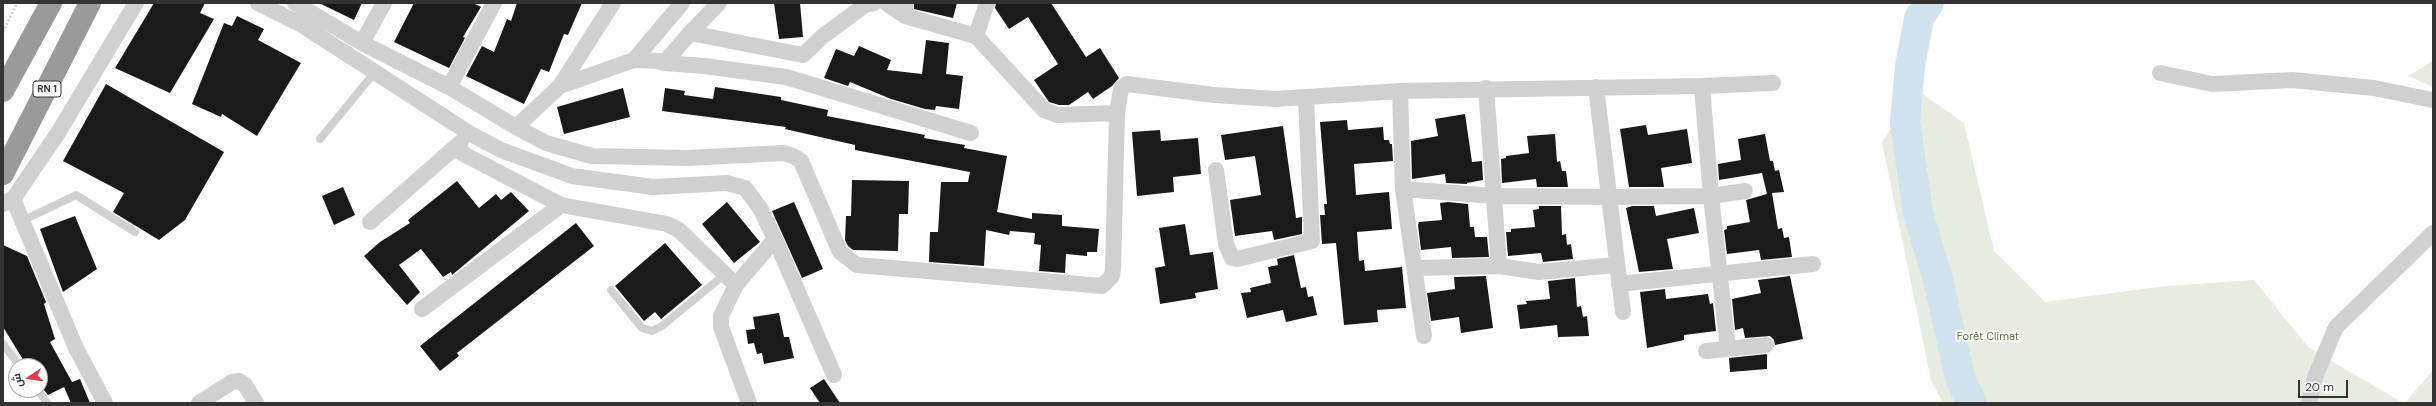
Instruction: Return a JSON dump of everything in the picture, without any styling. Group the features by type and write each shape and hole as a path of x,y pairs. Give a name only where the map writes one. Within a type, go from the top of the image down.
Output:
{"highway":[{"path":"3,91 51,3"},
{"name":"RN 1","path":"3,174 90,3"}],"street":[{"path":"106,403 76,348 24,220 8,201 58,133 136,3"},
{"path":"258,3 302,25 469,133 501,150 572,176 654,187 727,182 745,188 760,208 775,239 834,376"},
{"path":"295,3 362,42 449,87 516,128 546,143 592,156 680,158 784,153 793,156 801,161 840,252 857,265 1102,286 1112,276 1113,269 1117,113 1121,89 1127,84 1214,95 1275,99 1400,90 1702,86 1773,83"},
{"path":"362,42 384,3"},
{"path":"449,87 494,3"},
{"path":"516,128 560,86 613,3"},
{"path":"634,60 682,3"},
{"path":"664,63 719,3"},
{"path":"690,33 803,55 823,36 865,5 874,3"},
{"path":"886,3 976,36 1044,110 1057,115 1117,113"},
{"path":"976,36 987,3"},
{"path":"560,86 634,60 660,61 664,63 704,66 786,77 971,133"},
{"path":"2160,73 2212,84 2292,80 2374,88 2433,100"},
{"path":"1702,86 1711,196 1728,349"},
{"path":"1596,87 1616,265 1623,312"},
{"path":"1486,88 1499,266"},
{"path":"1400,90 1403,189 1424,336"},
{"path":"1216,170 1226,244 1232,258 1237,259 1312,241 1306,96"},
{"path":"370,222 454,150 469,133"},
{"path":"454,150 561,206 667,224 679,230 730,280"},
{"path":"1403,189 1494,196 1608,197 1711,196 1745,191"},
{"path":"422,309 561,206"},
{"path":"2309,403 2315,377 2336,327 2433,233"},
{"path":"750,403 721,327 721,316 730,280 775,239"},
{"path":"1619,284 1720,275 1813,264"},
{"path":"1415,268 1499,266 1539,272 1616,265"},
{"path":"1706,351 1766,345"},
{"path":"199,403 232,382 239,381 245,385 256,403"}],"lane":[{"path":"320,139 375,72"},
{"path":"24,220 76,194 135,232"},
{"path":"611,290 642,328 652,331 662,326 730,280"},
{"path":"3,344 14,358"}],"path":[{"path":"3,32 17,3"}],"green space":[{"path":"2433,61 2433,87 2408,76"},
{"name":"Forêt Climat","path":"1917,90 1964,123 1994,251 2045,302 2166,286 2254,280 2308,347 2403,403 1943,403 1931,380 1882,142"},
{"path":"2433,370 2433,403 2405,403"}],"building":[{"path":"154,3 205,3 200,13 214,19 170,93 115,68"},
{"path":"319,3 362,3 354,20"},
{"path":"414,3 473,3 481,7 463,37 465,38 449,68 394,42"},
{"path":"517,3 582,3 568,35 564,34 549,72 541,69 524,104 466,76 482,46 494,52 507,19 511,21"},
{"path":"774,3 800,3 803,37 779,39"},
{"path":"914,3 957,3 953,18 914,9"},
{"path":"996,3 1051,3 1086,57 1100,48 1119,78 1112,86 1093,99 1088,92 1069,105 1059,105 1049,102 1034,80 1058,64 1028,17 1009,29 995,8"},
{"path":"237,16 264,29 258,40 301,63 257,136 222,114 221,117 192,104 224,23 232,26"},
{"path":"926,40 949,43 946,74 963,76 959,109 936,106 935,110 925,109 891,99 850,82 848,86 824,78 836,49 854,56 859,46 891,60 887,70 922,74"},
{"path":"106,84 224,152 185,220 159,240 113,212 124,193 63,161"},
{"path":"715,87 781,97 781,100 828,110 827,116 925,135 924,138 965,145 964,148 1007,156 997,212 1032,219 1032,213 1062,215 1062,226 1099,229 1097,252 1087,252 1087,256 1066,254 1065,273 1039,271 1041,245 1034,244 1035,233 1010,231 1009,235 986,230 984,266 929,262 930,232 938,232 941,182 968,182 970,172 855,150 855,145 785,129 786,127 662,111 665,88 685,91 684,95 713,99"},
{"path":"623,88 630,117 564,134 557,107"},
{"path":"1465,114 1472,162 1482,161 1483,180 1467,184 1446,183 1445,174 1412,179 1411,141 1438,136 1435,119"},
{"path":"1347,120 1348,130 1383,127 1384,140 1389,140 1390,144 1392,144 1393,161 1354,164 1356,195 1389,192 1392,229 1357,232 1359,261 1364,260 1365,271 1402,267 1406,308 1377,310 1378,322 1344,325 1336,243 1322,244 1320,215 1325,215 1324,204 1327,204 1320,122"},
{"path":"1646,125 1648,135 1687,129 1692,163 1661,168 1664,187 1629,187 1620,129"},
{"path":"1283,126 1296,218 1302,217 1302,234 1274,240 1272,231 1235,236 1230,200 1261,195 1255,156 1225,160 1221,135"},
{"path":"1160,130 1161,141 1198,138 1201,174 1173,177 1174,192 1137,196 1132,132"},
{"path":"1555,134 1557,162 1560,161 1562,171 1566,171 1568,187 1537,187 1536,179 1502,183 1501,159 1506,158 1506,156 1529,153 1527,136"},
{"path":"1765,134 1770,161 1773,161 1775,171 1779,170 1784,192 1772,193 1778,229 1782,228 1784,238 1789,237 1792,257 1761,260 1759,250 1727,254 1724,230 1727,229 1727,226 1750,222 1746,200 1767,194 1762,173 1719,180 1718,164 1741,160 1738,139"},
{"path":"852,180 909,181 908,214 899,214 898,251 853,250 848,246 845,240 846,216 851,216"},
{"path":"457,181 479,208 496,194 501,200 511,192 529,211 452,275 451,272 443,277 421,249 399,265 420,292 407,305 364,256 380,242 410,223 408,220"},
{"path":"343,187 355,215 334,225 322,196"},
{"path":"727,202 760,242 734,263 702,224"},
{"path":"794,202 823,269 802,278 772,211"},
{"path":"1448,202 1468,204 1470,227 1474,227 1475,237 1487,237 1489,257 1452,258 1451,247 1421,250 1418,225 1419,222 1442,220 1440,203"},
{"path":"1539,206 1561,206 1562,235 1566,234 1567,245 1571,244 1573,259 1543,262 1541,253 1508,256 1506,232 1511,232 1511,229 1535,227 1533,210 1539,209"},
{"path":"1632,206 1654,206 1656,216 1694,208 1699,233 1667,239 1673,269 1639,272 1626,208"},
{"path":"75,216 97,269 63,292 40,229"},
{"path":"576,223 594,246 457,353 459,356 440,371 420,346"},
{"path":"1185,224 1190,255 1213,252 1218,289 1195,293 1196,298 1160,304 1155,268 1165,266 1159,228"},
{"path":"665,243 702,285 661,319 655,312 644,321 615,286"},
{"path":"3,245 27,256 46,302 44,304 55,339 50,342 72,382 80,379 90,403 71,403 64,387 48,395 48,358 22,358 3,327"},
{"path":"1294,255 1301,288 1306,287 1308,297 1313,296 1317,315 1286,322 1283,310 1247,318 1241,293 1251,292 1250,288 1271,283 1268,267 1278,265 1277,259"},
{"path":"1486,276 1493,328 1461,333 1459,317 1431,321 1427,293 1455,289 1454,277"},
{"path":"1790,276 1803,339 1775,345 1774,340 1770,336 1745,338 1743,328 1735,330 1732,299 1761,293 1758,280"},
{"path":"1575,278 1577,307 1581,306 1583,317 1587,316 1589,336 1558,337 1557,325 1520,329 1517,305 1527,304 1526,301 1550,299 1548,281"},
{"path":"1665,289 1666,299 1708,294 1710,304 1713,303 1716,331 1684,335 1684,340 1647,348 1640,292"},
{"path":"779,313 784,337 789,337 794,358 764,364 762,353 757,354 754,343 748,344 746,330 755,329 753,317"},
{"path":"1767,354 1767,369 1730,372 1729,358"},
{"path":"824,379 840,403 820,403 810,388"}],"waterway":[{"path":"1929,3 1919,18 1910,66 1905,122 1918,213 1938,280 1961,381 1972,403"}]}
